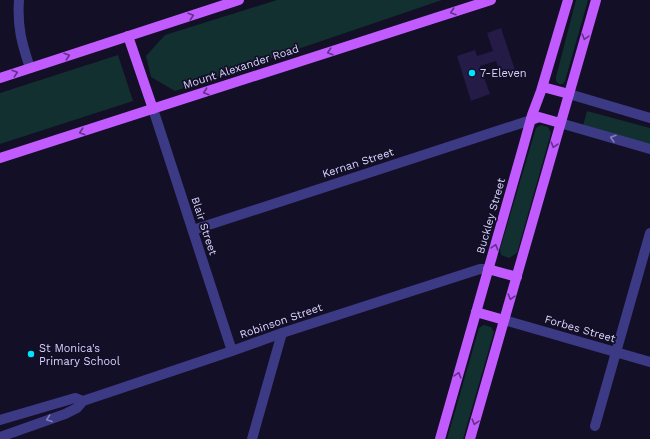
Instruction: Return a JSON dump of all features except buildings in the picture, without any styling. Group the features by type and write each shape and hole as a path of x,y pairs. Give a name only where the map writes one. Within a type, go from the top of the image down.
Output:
{"main road":[{"path":"0,78 239,0"},
{"name":"Mount Alexander Road","path":"0,158 491,0"},
{"name":"Buckley Street","path":"440,439 531,120 543,87 568,0"},
{"path":"470,439 596,0"},
{"path":"128,36 153,109"},
{"path":"543,87 569,94"},
{"path":"531,120 539,117 560,123"},
{"path":"488,269 517,277"},
{"path":"476,312 504,320"}],"street":[{"path":"19,0 20,38 30,68"},
{"path":"569,94 650,118"},
{"name":"Blair Street","path":"153,109 232,351"},
{"name":"Kernan Street","path":"193,230 531,120"},
{"path":"560,123 650,149"},
{"path":"595,426 616,352 646,258 650,233"},
{"name":"Robinson Street","path":"0,437 65,414 77,408 82,401 232,351 282,332 480,269 488,269"},
{"name":"Forbes Street","path":"504,320 650,362"},
{"path":"252,439 282,332"},
{"name":"Robinson Street","path":"0,420 75,398 82,401"}],"green space":[{"path":"277,0 442,0 175,91 151,77 146,56 165,35"},
{"path":"576,0 588,0 565,81 563,84 559,84 556,81 556,77"},
{"path":"118,55 133,101 0,144 0,93"},
{"path":"587,111 650,128 650,144 583,126"},
{"path":"541,125 548,127 551,133 517,253 509,258 501,255 500,249 536,128"},
{"path":"484,325 491,327 494,332 463,439 447,439 479,328"}],"place":[{"name":"7-Eleven","path":"472,73"},
{"name":"St Monica's Primary School","path":"31,354"}]}
